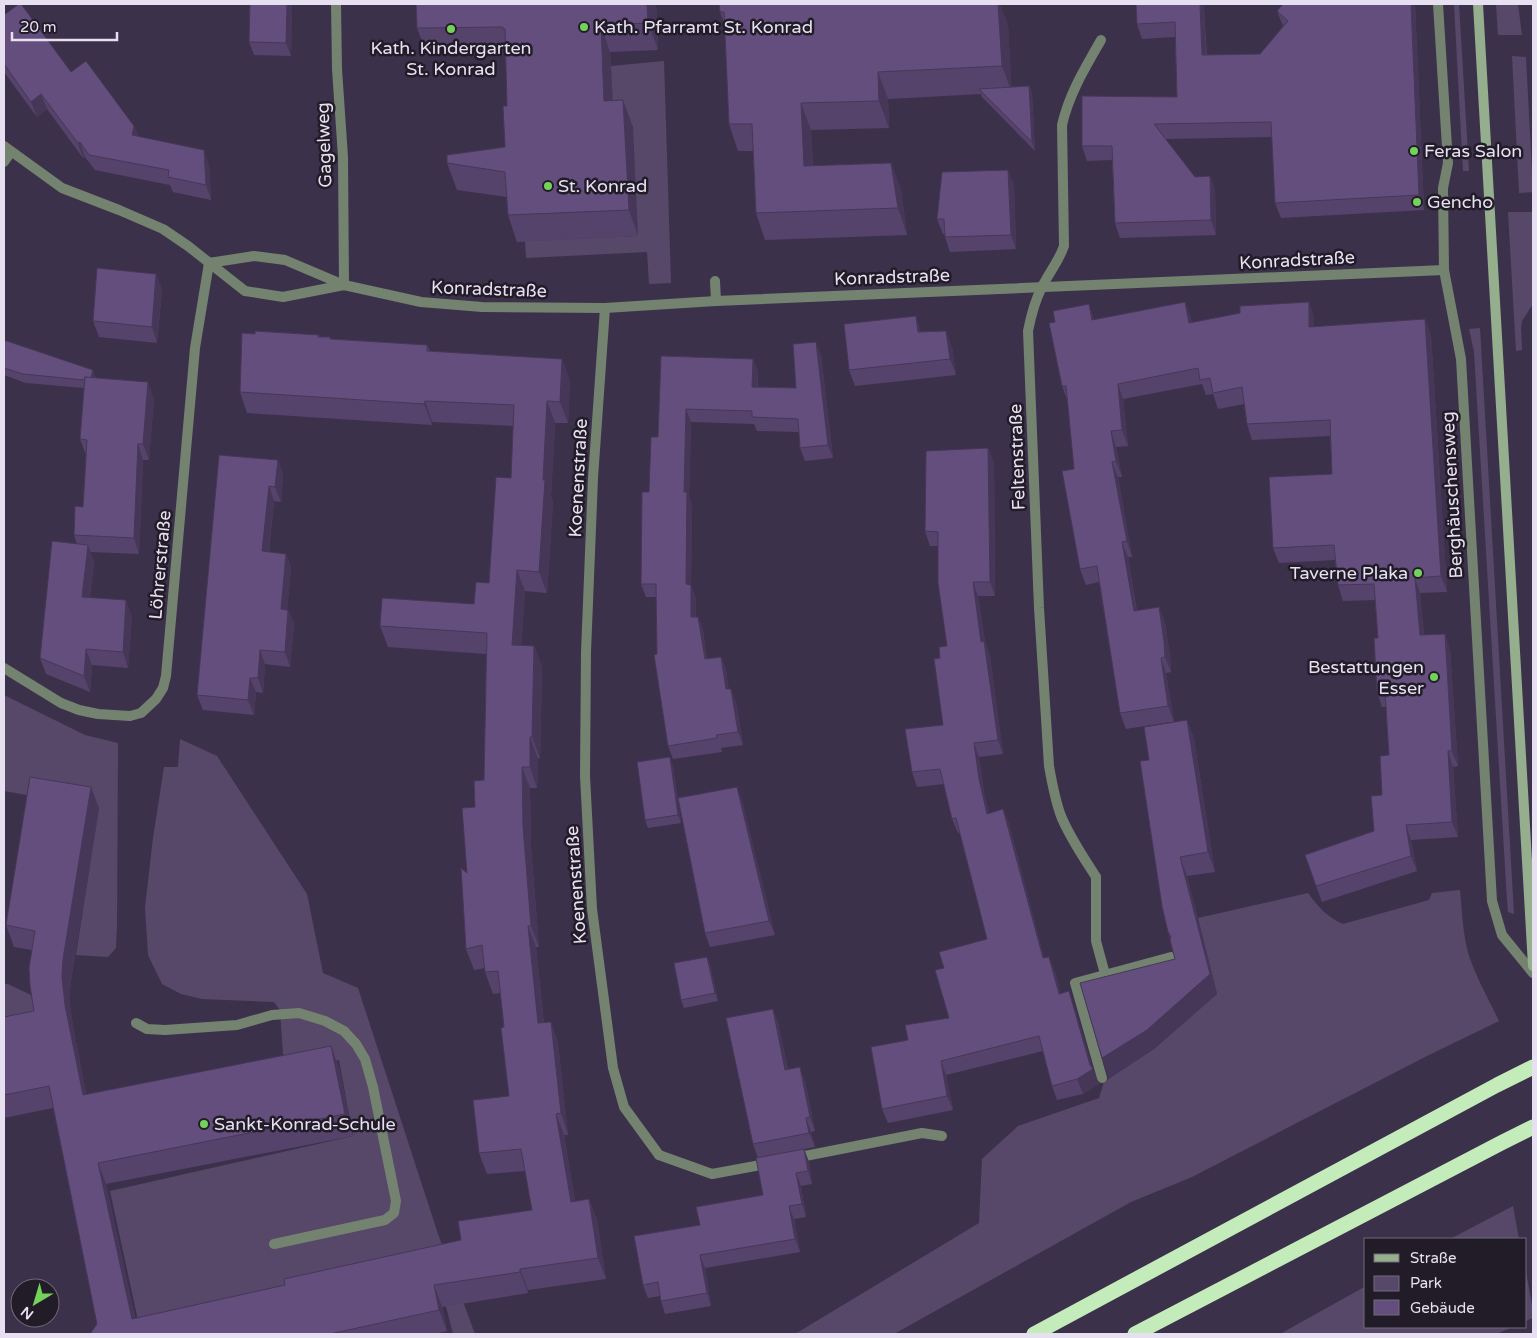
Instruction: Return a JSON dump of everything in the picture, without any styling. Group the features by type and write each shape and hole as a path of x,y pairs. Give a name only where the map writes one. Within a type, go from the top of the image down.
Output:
{"highway":[{"path":"1034,1334 1533,1067"},
{"path":"1135,1334 1533,1127"}],"main road":[{"path":"1478,4 1533,966"}],"street":[{"name":"Gagelweg","path":"336,4 337,69 342,157 344,285"},
{"name":"Berghäuschensweg","path":"1438,4 1448,163 1443,188 1444,270 1461,358 1492,901 1502,935 1533,973"},
{"name":"Feltenstraße","path":"1101,40 1066,108 1062,125 1064,246 1032,309 1028,331 1049,766 1052,787 1062,817 1076,845 1096,877 1096,941 1105,974"},
{"name":"Konradstraße","path":"7,149 62,188 163,229 188,246 245,291 283,297 344,285"},
{"path":"4,162 7,149"},
{"name":"Konradstraße","path":"208,263 254,256 285,260 344,285 421,302 482,307 605,308 716,301 1444,270"},
{"name":"Löhrerstraße","path":"4,668 61,702 79,710 98,714 136,716 148,708 160,694 166,676 195,348 208,263"},
{"path":"715,281 716,301"},
{"name":"Koenenstraße","path":"605,308 593,478 586,652 585,776 592,909 613,1068 624,1108 659,1155 712,1174 922,1133 942,1136"},
{"path":"1102,1078 1075,983 1171,956"},
{"path":"136,1023 148,1029 164,1030 237,1025 272,1016 299,1013 325,1021 344,1031 356,1044 365,1059 373,1087 396,1201 394,1213 385,1220 274,1244"}],"green space":[{"path":"1454,4 1459,4 1469,171 1463,171"},
{"path":"1496,4 1518,4 1522,35 1498,35"},
{"path":"1512,56 1526,57 1533,192 1519,193"},
{"path":"664,61 671,283 649,284 647,252 526,258 525,241 638,236 614,128 611,66"},
{"path":"1508,212 1533,212 1533,304 1522,321 1522,350 1516,351"},
{"path":"1480,328 1514,914 1508,912 1507,900 1474,352 1469,329"},
{"path":"4,695 85,735 118,743 116,948 108,957 76,955 99,808 4,791"},
{"path":"180,739 217,756 307,894 323,973 358,988 438,1234 475,1334 453,1334 435,1263 141,1334 110,1191 353,1136 339,1060 284,1069 280,1010 274,1002 202,999 181,994 162,984 148,955 145,907 153,838 164,767 178,767"},
{"path":"1460,890 1464,932 1469,956 1499,1021 1192,1177 1131,1202 894,1334 795,1334 979,1223 982,1159 1018,1126 1099,1098 1104,1082 1154,1049 1217,994 1198,918 1308,893 1323,911 1343,924 1429,900 1432,893"},
{"path":"4,984 8,984 31,995 40,1033 4,1038"},
{"path":"1513,1206 1519,1238 1452,1238"},
{"path":"1527,1277 1533,1310 1533,1318 1527,1321"},
{"path":"1364,1287 1364,1328 1511,1328 1496,1334 1280,1334"}],"building":[{"path":"21,4 71,72 86,61 134,126 132,135 204,150 206,185 168,177 169,170 89,155 41,94 31,102 4,64 4,15"},
{"path":"250,4 287,4 286,43 249,42"},
{"path":"416,4 647,4 648,23 601,25 604,101 623,100 629,210 508,215 505,172 447,163 447,155 505,147 503,106 507,106 505,29 503,27 417,28"},
{"path":"719,4 998,4 1002,66 878,72 879,101 801,103 804,166 891,163 898,208 756,213 752,124 729,124 724,12 720,12"},
{"path":"1136,4 1200,4 1202,55 1260,54 1288,21 1277,11 1283,4 1411,4 1419,195 1275,203 1271,122 1154,124 1195,177 1210,176 1211,220 1115,223 1112,146 1082,146 1082,96 1177,97 1175,22 1137,24"},
{"path":"1029,86 1032,142 979,89"},
{"path":"1008,170 1011,235 945,237 944,219 937,219 942,172"},
{"path":"97,268 156,274 152,327 93,321"},
{"path":"1185,302 1189,323 1240,313 1240,306 1309,302 1309,327 1425,319 1441,576 1415,578 1420,635 1445,634 1452,751 1448,751 1452,822 1406,825 1411,856 1316,886 1305,855 1374,831 1371,796 1382,795 1380,756 1389,755 1385,691 1377,692 1374,638 1378,638 1374,584 1338,585 1334,545 1273,548 1269,477 1332,474 1330,420 1247,424 1242,387 1213,393 1210,378 1200,380 1198,368 1118,384 1122,430 1111,431 1116,461 1112,462 1127,541 1122,542 1134,611 1159,607 1165,657 1161,658 1168,706 1120,713 1097,566 1080,569 1062,471 1074,469 1066,386 1062,386 1049,323 1055,322 1053,311 1089,304 1092,320"},
{"path":"916,316 918,332 946,331 950,359 849,370 844,324"},
{"path":"255,331 319,335 318,337 330,337 330,339 427,345 427,351 562,359 560,402 547,401 543,480 545,480 539,572 517,570 512,645 534,646 530,767 522,767 523,826 531,926 528,926 538,1023 551,1022 561,1113 556,1114 571,1202 589,1199 598,1258 520,1269 520,1272 434,1285 439,1310 330,1334 90,1334 97,1324 49,1086 4,1095 4,1017 34,1011 29,968 35,931 6,925 30,777 91,787 63,959 62,977 65,1005 83,1095 331,1046 345,1114 98,1163 132,1319 285,1285 284,1279 461,1240 458,1221 532,1210 521,1149 479,1153 473,1100 509,1096 501,1028 504,1027 498,971 485,972 482,945 466,949 461,868 467,873 462,808 475,807 474,781 484,780 487,633 380,626 382,598 474,604 476,582 489,583 496,477 511,478 514,405 425,401 424,404 240,392 242,333 255,334"},
{"path":"4,340 93,370 91,378 85,377 84,380 23,374 4,368"},
{"path":"816,342 828,445 800,448 798,419 752,417 752,411 686,409 684,492 687,492 686,584 691,585 691,617 698,617 705,659 721,657 726,689 731,689 738,732 716,735 717,738 668,746 654,655 657,654 656,584 641,584 642,492 649,492 651,437 658,437 661,356 753,359 752,387 796,388 793,344"},
{"path":"85,377 148,382 143,444 138,444 134,538 74,535 75,506 83,507 87,440 80,439"},
{"path":"988,448 990,582 973,582 981,642 984,641 998,740 974,743 979,779 987,814 1003,809 1043,958 1049,957 1059,994 1069,991 1090,1065 1093,1069 1077,1079 1052,1086 1039,1036 941,1061 947,1096 882,1109 871,1047 908,1040 905,1025 949,1018 935,970 944,968 939,952 987,939 956,818 952,819 940,769 912,772 905,729 943,725 934,659 940,658 939,647 947,646 938,583 938,532 925,531 926,451"},
{"path":"219,455 278,460 275,487 269,486 262,551 286,554 281,609 288,610 285,652 260,650 258,678 250,678 248,700 197,695"},
{"path":"52,541 88,545 82,597 126,600 123,652 86,649 84,676 40,658"},
{"path":"1187,720 1208,852 1180,857 1210,974 1147,1030 1102,1058 1080,983 1175,959 1170,940 1171,936 1168,932 1162,906 1140,761 1149,760 1144,727"},
{"path":"670,757 678,815 645,820 637,762"},
{"path":"737,787 769,921 705,933 678,798"},
{"path":"707,957 715,993 681,1000 674,963"},
{"path":"773,1009 785,1070 800,1067 810,1117 806,1118 809,1133 753,1144 726,1018"},
{"path":"804,1149 808,1171 796,1173 802,1204 789,1206 795,1239 700,1255 707,1293 661,1301 658,1282 643,1285 634,1236 700,1225 696,1207 763,1195 756,1158"}],"place":[{"name":"Kath. Pfarramt St. Konrad","path":"584,27"},
{"name":"Kath. Kindergarten St. Konrad","path":"451,29"},
{"name":"Feras Salon","path":"1414,151"},
{"name":"St. Konrad","path":"548,186"},
{"name":"Gencho","path":"1417,202"},
{"name":"Taverne Plaka","path":"1418,573"},
{"name":"Bestattungen Esser","path":"1434,677"},
{"name":"Sankt-Konrad-Schule","path":"204,1124"}]}
